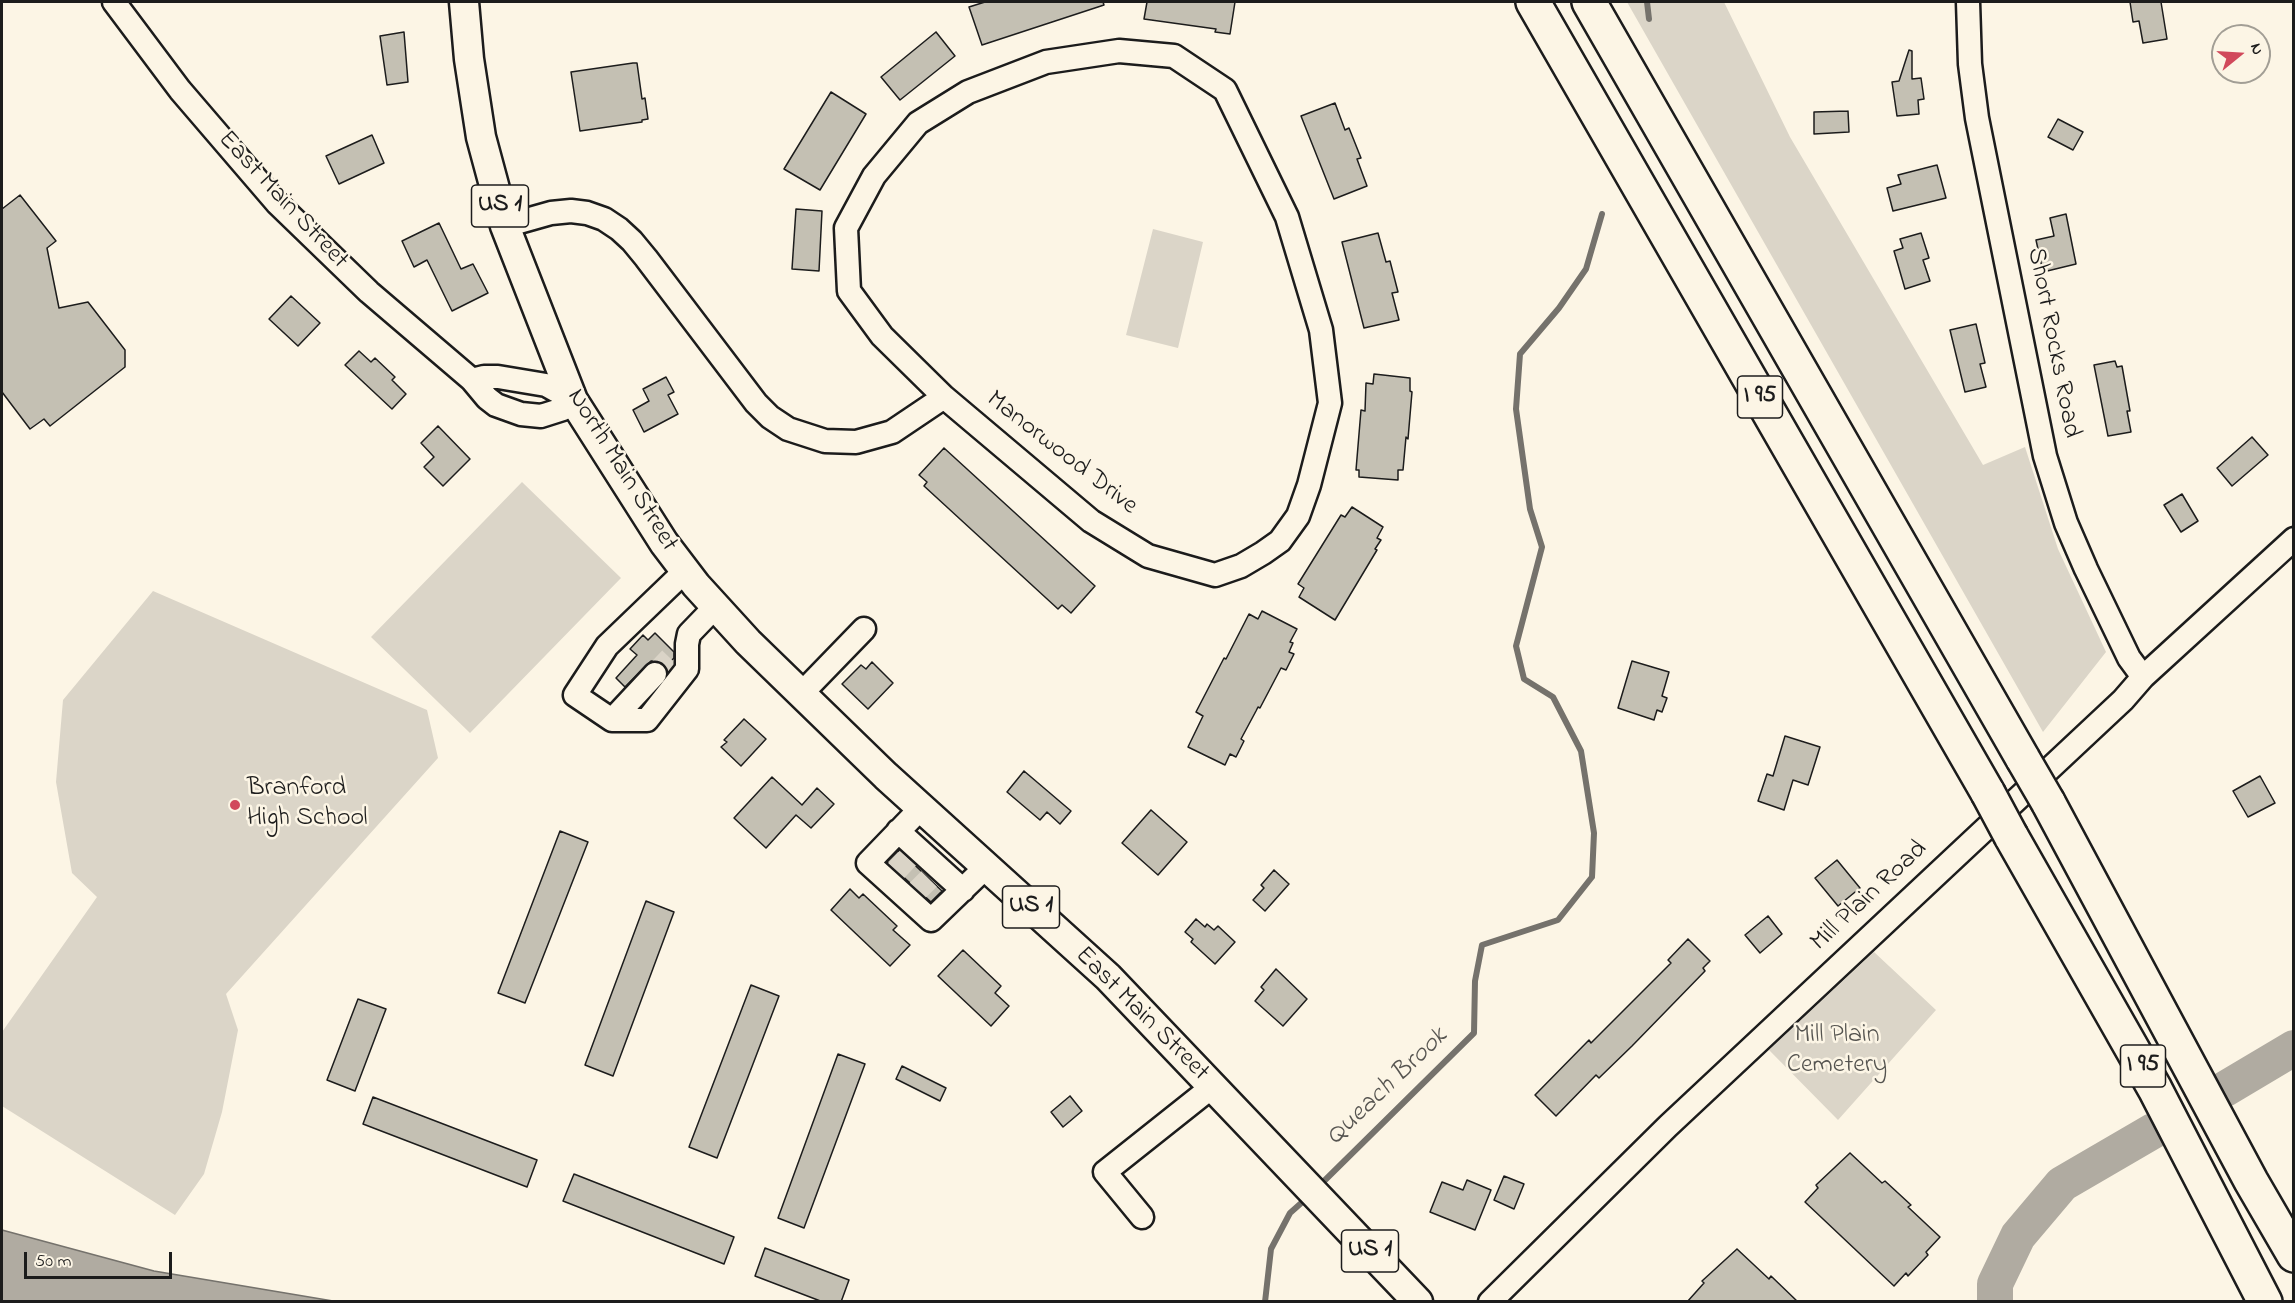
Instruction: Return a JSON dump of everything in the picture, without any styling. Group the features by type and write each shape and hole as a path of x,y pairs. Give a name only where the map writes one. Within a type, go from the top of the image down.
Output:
{"highway":[{"name":"I 95","path":"1533,2 1988,793 2155,1089 2265,1302"},
{"name":"I 95","path":"1589,2 2048,802 2251,1181 2294,1255"}],"main road":[{"name":"North Main Street","path":"464,2 469,59 481,137 505,226 573,400 664,543 715,607 748,642"},
{"name":"East Main Street","path":"748,642 886,776 1108,977 1418,1302"}],"street":[{"name":"East Main Street","path":"114,2 180,90 277,203 369,292 472,380 496,405 521,414 541,416 562,409 573,400"},
{"name":"Short Rocks Road","path":"1968,2 1970,64 1979,128 2045,456 2066,523 2082,560 2129,658 2144,677"},
{"name":"Manorwood Drive","path":"1119,51 1174,56 1225,90 1287,217 1321,330 1330,403 1309,485 1298,516 1280,541 1241,566 1215,575 1148,556 1091,521 944,398 882,336 849,291 846,228 874,176 918,123 968,92 1046,62 1119,51"},
{"name":"Manorwood Drive","path":"505,226 551,213 571,211 587,213 619,229 646,258 756,403 770,417 788,429 825,441 856,442 892,432 944,398"},
{"path":"472,380 498,377 546,385 573,400"},
{"name":"Mill Plain Road","path":"1490,1302 1668,1126 2144,677 2294,539"},
{"path":"685,571 606,646 575,695 612,720 647,720 687,669 681,652 689,634 715,607"},
{"path":"802,693 864,629"},
{"path":"612,720 655,674"},
{"path":"921,808 868,863 901,865 923,885 963,890"},
{"path":"898,831 901,865 923,885 930,920 986,867"},
{"path":"1142,1216 1106,1172 1212,1086"}],"green space":[{"path":"1627,2 1724,2 1790,137 1983,465 2025,447 2058,549 2106,652 2043,732"},
{"path":"1153,229 1203,242 1178,348 1126,335"},
{"path":"522,482 621,578 470,733 371,637"},
{"path":"153,591 427,710 438,758 226,994 238,1030 222,1112 204,1174 175,1215 2,1106 2,1032 97,897 72,873 56,782 63,700"},
{"name":"Mill Plain Cemetery","path":"1874,952 1936,1010 1838,1120 1769,1050"}],"shaded area":[{"path":"2,1230 154,1271 333,1301 2,1301"}],"building":[{"path":"985,2 1103,2 1104,5 982,45 969,7"},
{"path":"1147,2 1235,2 1230,34 1215,32 1216,29 1144,19"},
{"path":"2130,2 2161,2 2167,39 2143,43 2139,21 2133,22"},
{"path":"404,32 408,82 387,85 380,36"},
{"path":"936,32 955,56 900,100 881,77"},
{"path":"1909,50 1912,51 1912,79 1921,78 1924,99 1918,100 1919,114 1897,116 1892,82 1899,81"},
{"path":"637,63 642,99 645,98 648,119 642,122 580,131 571,72"},
{"path":"831,92 866,114 820,190 784,169"},
{"path":"1335,103 1345,130 1349,128 1361,158 1357,159 1367,186 1334,199 1301,116"},
{"path":"1848,111 1849,132 1814,134 1814,112"},
{"path":"2058,119 2083,132 2073,150 2048,137"},
{"path":"372,135 384,163 339,184 326,156"},
{"path":"1937,165 1946,198 1893,211 1887,188 1901,184 1898,175"},
{"path":"20,195 56,241 47,248 59,308 88,302 125,350 125,367 50,426 44,419 30,429 2,392 2,209"},
{"path":"796,209 822,211 819,271 792,269"},
{"path":"2066,214 2076,264 2043,272 2036,240 2054,236 2050,218"},
{"path":"439,223 461,269 473,264 488,293 452,311 427,260 414,267 402,241"},
{"path":"1378,233 1386,262 1390,261 1398,292 1392,293 1399,320 1364,328 1342,242"},
{"path":"1921,233 1929,258 1923,260 1930,281 1905,289 1894,251 1903,248 1900,239"},
{"path":"291,296 320,323 298,346 269,319"},
{"path":"1976,324 1985,363 1980,364 1986,387 1965,392 1950,330"},
{"path":"359,351 371,362 375,358 395,377 392,380 406,394 392,409 345,365"},
{"path":"2115,361 2117,367 2122,366 2130,411 2127,411 2131,432 2108,436 2094,365"},
{"path":"1374,374 1410,378 1410,391 1412,392 1408,439 1406,437 1403,470 1398,470 1398,480 1359,477 1359,470 1356,470 1361,410 1365,411 1366,383 1373,384"},
{"path":"666,377 674,392 668,395 678,414 644,432 633,410 649,401 643,389"},
{"path":"438,426 470,459 443,486 424,467 434,457 421,443"},
{"path":"2252,437 2268,455 2232,486 2217,468"},
{"path":"944,448 1095,586 1071,613 1062,605 1058,609 924,486 927,482 919,475"},
{"path":"2182,494 2198,521 2181,532 2164,505"},
{"path":"1352,507 1383,527 1377,538 1381,540 1375,549 1377,550 1335,620 1299,597 1304,588 1298,584 1341,515 1345,517"},
{"path":"1262,611 1297,629 1290,642 1293,643 1289,652 1294,654 1286,670 1281,668 1260,708 1258,707 1241,739 1244,741 1236,757 1230,754 1225,765 1188,747 1203,716 1196,712 1249,614 1258,619"},
{"path":"655,633 674,652 674,658 666,666 659,661 651,661 625,687 616,678 637,655 630,649 643,635 648,640"},
{"path":"1632,661 1669,672 1662,696 1667,698 1662,712 1657,710 1654,720 1618,708"},
{"path":"872,662 893,683 868,709 842,684 861,665 866,669"},
{"path":"744,719 766,739 741,766 721,747 727,742 724,740"},
{"path":"1785,736 1820,747 1808,785 1793,780 1784,810 1758,801 1767,774 1773,776"},
{"path":"1024,771 1071,811 1060,824 1047,812 1040,820 1007,792"},
{"path":"2260,776 2275,803 2248,817 2233,791"},
{"path":"772,777 802,805 817,788 834,804 811,828 796,815 766,848 734,818"},
{"path":"1151,810 1187,842 1158,875 1122,843"},
{"path":"560,831 588,842 525,1003 498,993"},
{"path":"899,850 942,891 931,902 887,862"},
{"path":"1837,860 1860,888 1838,906 1815,878"},
{"path":"1274,870 1289,884 1265,911 1253,900 1264,888 1261,885"},
{"path":"850,889 859,898 863,894 897,926 893,930 910,945 890,966 831,910"},
{"path":"646,901 674,912 613,1076 585,1065"},
{"path":"1768,916 1782,934 1760,953 1745,935"},
{"path":"1196,919 1205,927 1207,924 1214,930 1218,926 1235,942 1215,964 1191,942 1193,939 1185,932"},
{"path":"1688,939 1710,961 1703,968 1705,971 1632,1046 1599,1078 1596,1075 1556,1116 1535,1095 1589,1040 1591,1043 1671,963 1668,960"},
{"path":"963,950 1001,986 995,993 1009,1006 991,1026 938,976"},
{"path":"1276,969 1307,999 1283,1026 1255,1001 1264,990 1261,987"},
{"path":"751,985 779,996 717,1158 689,1147"},
{"path":"358,999 386,1009 355,1091 327,1080"},
{"path":"838,1054 865,1064 804,1228 778,1218"},
{"path":"902,1066 946,1088 940,1101 896,1079"},
{"path":"1070,1096 1082,1111 1063,1127 1051,1112"},
{"path":"373,1097 537,1160 527,1187 363,1124"},
{"path":"1850,1153 1882,1183 1885,1181 1911,1205 1908,1207 1940,1237 1926,1252 1928,1255 1908,1276 1906,1273 1894,1286 1805,1202 1818,1188 1816,1185"},
{"path":"574,1174 734,1237 724,1264 563,1201"},
{"path":"1504,1176 1524,1184 1514,1209 1494,1200"},
{"path":"1467,1180 1491,1190 1475,1230 1430,1212 1442,1182 1463,1190"},
{"path":"765,1248 849,1280 841,1302 823,1302 755,1276"},
{"path":"1737,1249 1769,1279 1771,1276 1798,1302 1687,1302 1704,1283 1702,1281"}],"waterway":[{"name":"Queach Brook","path":"1647,2 1649,19"},
{"name":"Queach Brook","path":"1317,1188 1474,1033 1475,981 1482,945 1558,920 1592,877 1594,833 1581,751 1553,697 1524,679 1516,646 1542,547 1530,509 1516,409 1520,354 1559,308 1586,269 1602,214"},
{"path":"2225,1089 2294,1048"},
{"path":"1995,1302 1995,1284 2018,1236 2062,1184 2153,1131"},
{"name":"Queach Brook","path":"1265,1302 1271,1249 1290,1213 1308,1197"}],"tunnel":[{"path":"655,674 675,653"},
{"path":"893,874 908,858"},
{"path":"914,894 929,879"}],"place":[{"name":"Branford High School","path":"235,805"}]}
